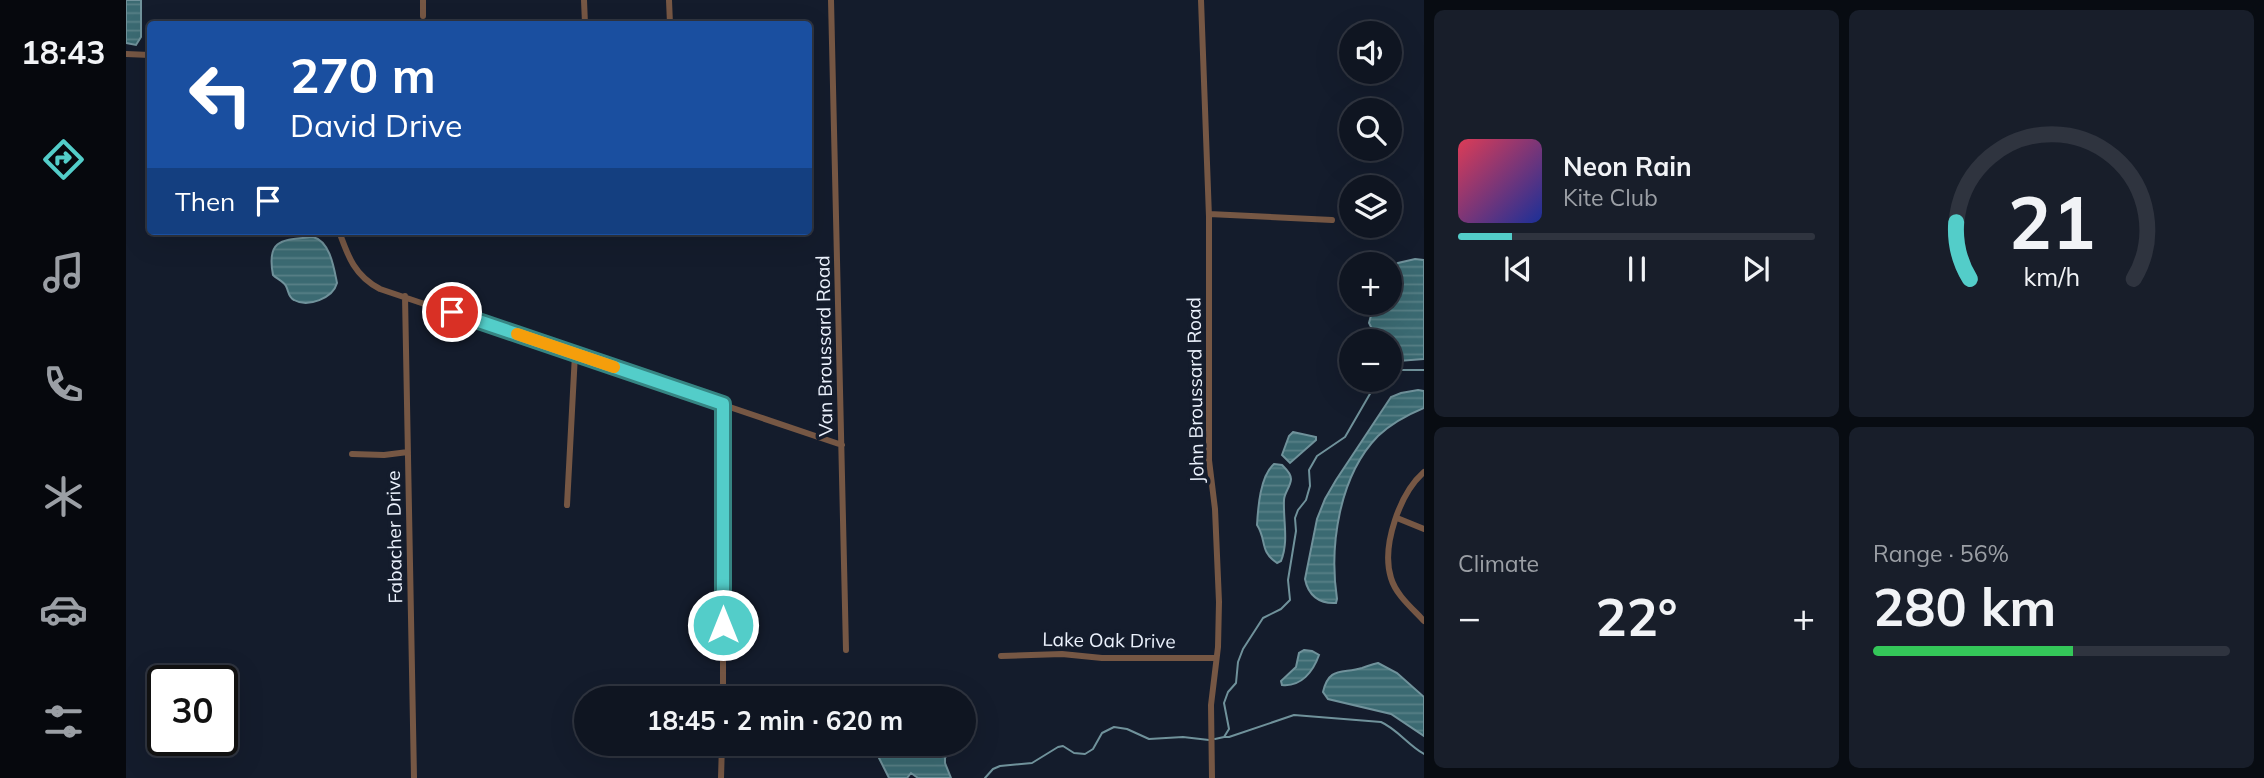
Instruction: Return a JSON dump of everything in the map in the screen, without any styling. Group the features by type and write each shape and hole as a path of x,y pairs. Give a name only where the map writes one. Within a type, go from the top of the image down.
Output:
{"street":[{"path":"423,0 423,16"},
{"path":"584,0 584,21"},
{"path":"669,0 670,21"},
{"name":"Van Broussard Road","path":"831,0 846,649"},
{"name":"John Broussard Road","path":"1201,0 1209,214 1209,460 1215,509 1219,602 1219,635 1211,695 1212,778"},
{"path":"126,54 147,55"},
{"path":"1209,214 1332,220"},
{"path":"340,235 347,256 360,275 380,289 842,445"},
{"name":"Fabacher Drive","path":"405,296 414,778"},
{"path":"567,505 575,354"},
{"path":"723,404 723,686"},
{"path":"352,454 384,455 408,452"},
{"path":"1424,472 1406,492 1390,538 1387,560 1391,580 1404,601 1424,621"},
{"path":"1397,519 1424,529"},
{"name":"Lake Oak Drive","path":"1001,656 1062,654 1102,658 1216,658"},
{"path":"721,778 722,756"}],"shaded area":[{"path":"126,0 141,0 141,37 136,45 126,43"},
{"path":"313,237 327,249 337,283 325,297 306,303 291,297 285,284 273,275 271,263 272,254 279,243"},
{"path":"1424,260 1424,359 1402,361 1402,329 1372,329 1369,323 1371,315 1402,315 1402,262"},
{"path":"1424,391 1424,408 1400,420 1378,436 1354,471 1346,491 1336,535 1336,603 1320,600 1312,594 1305,579 1317,519 1325,499 1391,397"},
{"path":"1293,432 1316,437 1316,440 1290,463 1282,455"},
{"path":"1274,464 1282,465 1291,479 1284,500 1285,546 1281,561 1277,563 1265,550 1257,525 1263,484"},
{"path":"1304,650 1319,655 1313,667 1295,684 1282,685 1281,681 1296,667 1299,653"},
{"path":"1378,663 1397,673 1424,697 1424,736 1391,714 1328,699 1323,692 1333,675"},
{"path":"878,756 947,756 945,763 951,778 918,778 911,773 907,778 889,778"}],"waterway":[{"path":"1402,370 1424,370"},
{"path":"1215,739 1224,737 1229,729 1224,703 1228,692 1236,683 1238,662 1243,649 1263,618 1281,609 1290,600 1288,580 1296,531 1295,518 1306,500 1310,486 1309,470 1317,456 1345,437 1371,392"},
{"path":"1224,737 1294,715 1381,722 1424,754"},
{"path":"985,778 1000,766 1032,763 1058,747 1063,746 1074,753 1085,754 1093,749 1102,733 1114,727 1127,729 1149,739 1183,737 1209,740"}],"slow traffic":[{"path":"517,334 614,367"}],"route":[{"path":"452,312 723,404 723,625"}]}
